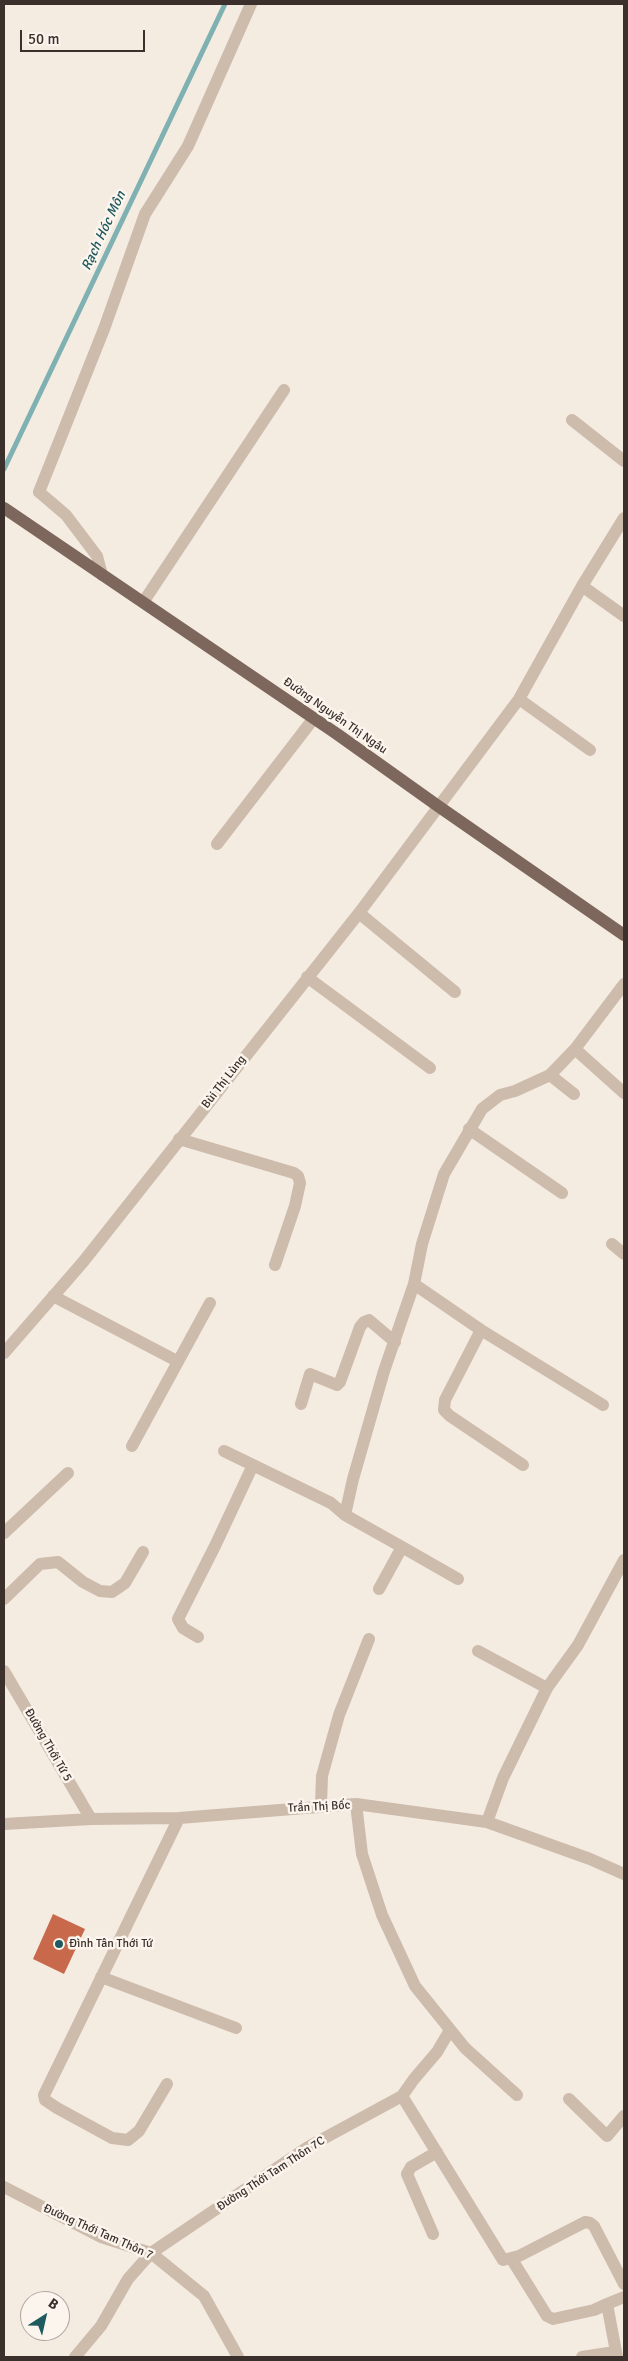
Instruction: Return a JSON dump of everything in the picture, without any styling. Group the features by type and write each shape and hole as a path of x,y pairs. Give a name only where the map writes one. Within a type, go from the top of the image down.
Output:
{"main road":[{"name":"Đường Nguyễn Thị Ngâu","path":"4,508 314,718 624,935"}],"street":[{"path":"102,575 97,556 71,522 39,492 104,329 145,214 188,146 252,4"},
{"path":"144,602 284,390"},
{"path":"572,420 624,461"},
{"name":"Bùi Thị Lùng","path":"4,1353 53,1296 359,913 519,698 582,586 624,518"},
{"path":"582,586 624,616"},
{"path":"519,698 590,750"},
{"path":"217,844 314,718"},
{"path":"359,913 455,992"},
{"path":"307,977 430,1068"},
{"path":"345,1515 355,1470 384,1371 414,1284 422,1244 444,1174 482,1109 500,1095 516,1091 550,1075 575,1049 624,984"},
{"path":"575,1049 624,1093"},
{"path":"550,1075 574,1094"},
{"path":"469,1129 562,1193"},
{"path":"179,1139 294,1173 298,1176 300,1184 295,1206 275,1265"},
{"path":"612,1244 624,1254"},
{"path":"414,1284 481,1330 603,1405"},
{"path":"53,1296 177,1361"},
{"path":"132,1446 210,1303"},
{"path":"301,1404 310,1374 337,1385 340,1382 360,1327 364,1322 369,1320 394,1342"},
{"path":"481,1330 445,1400 444,1410 523,1465"},
{"path":"224,1451 331,1504 345,1515 458,1579"},
{"path":"198,1637 183,1628 178,1619 215,1546 252,1465"},
{"path":"4,1533 68,1473"},
{"path":"379,1589 402,1547"},
{"path":"4,1599 40,1564 58,1562 84,1582 100,1591 112,1592 125,1583 143,1552"},
{"path":"487,1822 503,1778 547,1688 578,1645 624,1560"},
{"path":"321,1805 322,1776 339,1715 369,1639"},
{"path":"478,1651 547,1688"},
{"name":"Đường Thới Tứ 5","path":"4,1671 91,1819"},
{"path":"356,1804 362,1854 382,1915 415,1986 450,2030 517,2096"},
{"name":"Trần Thị Bốc","path":"4,1824 91,1819 179,1818 321,1805 356,1804 487,1822 590,1859 624,1874"},
{"path":"166,2084 139,2131 128,2140 112,2138 45,2100 44,2095 179,1818"},
{"path":"101,1976 236,2028"},
{"name":"Đường Thới Tam Thôn 7C","path":"75,2357 101,2326 128,2279 150,2253 308,2147 402,2096 437,2052 450,2030"},
{"path":"402,2096 503,2260 511,2258 585,2222 594,2226 624,2284"},
{"path":"569,2099 607,2136 624,2116"},
{"path":"433,2234 407,2174 410,2167 437,2152"},
{"name":"Đường Thới Tam Thôn 7","path":"4,2187 102,2236 150,2253 204,2296 238,2357"},
{"path":"511,2258 547,2316 553,2319 594,2310 624,2297"},
{"path":"582,2357 616,2355 607,2304"}],"building":[{"name":"Đình Tân Thới Tứ","path":"53,1914 85,1929 64,1974 33,1959"}],"waterway":[{"name":"Rạch Hóc Môn","path":"4,469 225,4"}],"place":[{"name":"Đình Tân Thới Tứ","path":"59,1944"}]}
